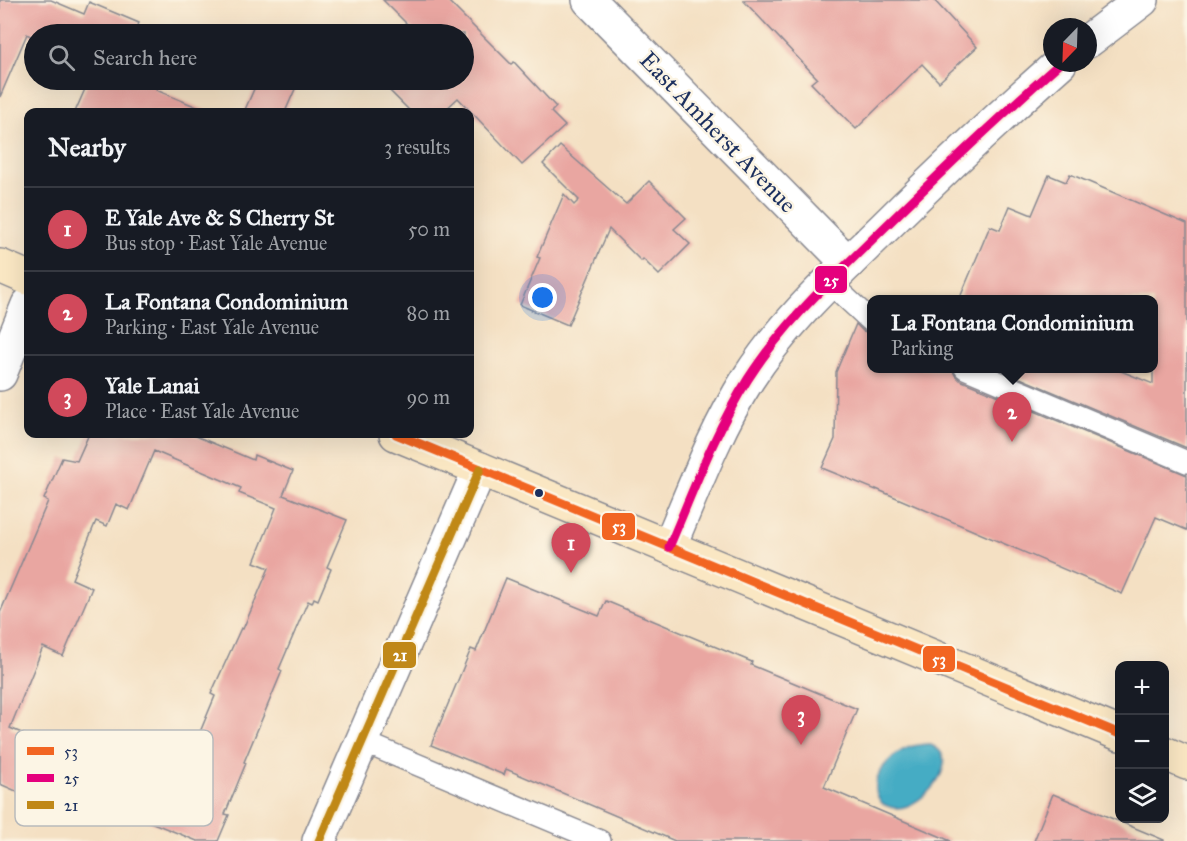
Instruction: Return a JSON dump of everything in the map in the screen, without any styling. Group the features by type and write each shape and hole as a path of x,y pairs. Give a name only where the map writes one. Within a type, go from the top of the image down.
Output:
{"main road":[{"path":"0,266 24,276"},
{"path":"406,438 1115,732"},
{"path":"1169,755 1187,763"}],"street":[{"name":"East Amherst Avenue","path":"589,0 838,273"},
{"path":"1097,33 1142,0"},
{"path":"669,547 717,438 747,381 789,324 975,140 1050,72"},
{"path":"0,374 24,315"},
{"path":"319,841 480,469"}],"lane":[{"path":"838,273 867,315"},
{"path":"975,373 1187,462"},
{"path":"362,741 600,841"}],"water":[{"path":"928,744 939,750 944,759 943,770 937,781 929,791 907,806 895,808 883,804 877,795 876,786 877,778 888,761 905,749"}],"building":[{"path":"0,0 51,0 84,14 89,2 139,23 24,24 24,41 0,97"},
{"path":"383,0 447,0 471,24 407,24"},
{"path":"743,0 934,0 977,47 939,82 922,64 856,129 811,83 817,78"},
{"path":"474,27 511,64 514,62 556,107 551,112 565,126 522,165 474,115 474,108 468,108 458,98 447,108 407,108 390,91 474,90"},
{"path":"85,90 156,90 199,108 77,108"},
{"path":"254,90 295,90 287,108 246,108"},
{"path":"560,146 626,204 649,181 686,218 674,229 690,244 659,275 643,259 641,261 609,229 568,325 520,305 540,258 537,257 564,194 574,205 579,200 543,164"},
{"path":"1070,174 1187,224 1187,448 1009,373 1126,373 1153,384 1153,373 1158,373 1158,295 961,295 990,226 1000,230 1010,206 1032,215 1049,175 1066,182"},
{"path":"856,324 867,332 867,373 954,373 960,380 1187,475 1187,530 1156,517 1122,594 822,468 835,439 836,372"},
{"path":"87,438 201,438 253,460 254,455 293,471 283,495 347,520 327,567 331,569 318,600 314,598 312,603 308,601 279,669 282,671 244,762 246,763 225,814 229,815 218,841 197,841 160,826 213,826 213,730 201,730 215,696 211,694 241,628 243,629 269,568 254,562 276,508 239,493 241,488 154,451 129,510 116,504 107,526 96,521 72,579 92,588 63,656 43,647 10,728 15,730 15,791 0,784 0,613 48,501 44,499 62,458 77,461"},
{"path":"506,578 599,616 606,601 857,709 824,787 951,841 675,841 506,769 504,775 431,745 471,649 476,651"},
{"path":"1053,794 1115,820 1115,823 1123,823 1164,840 1164,841 1034,841"}],"transit line":[{"name":"25","path":"669,547 725,419 748,379 778,338 830,281 906,206 1050,72"},
{"name":"53","path":"406,438 1115,732"},
{"name":"21","path":"319,841 480,469"}],"place":[{"name":"La Fontana Condominium","path":"1012,442"},
{"name":"E Yale Ave & S Cherry St","path":"571,573"},
{"name":"Yale Lanai","path":"801,745"}]}
